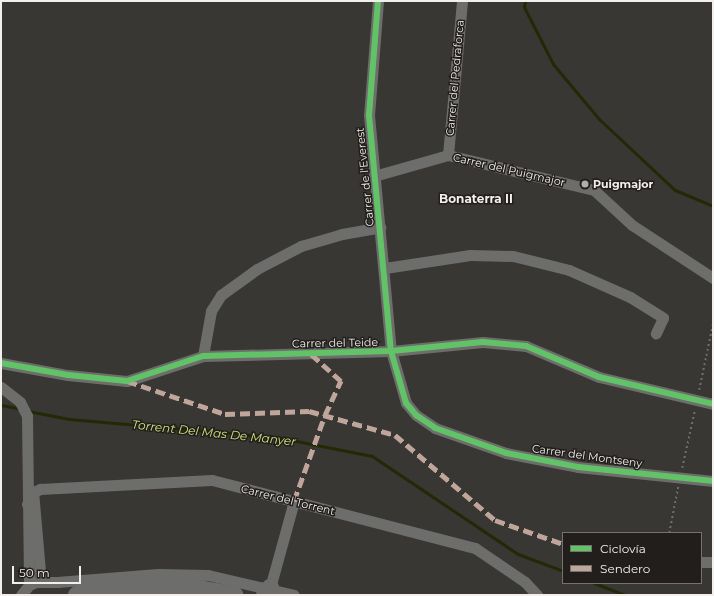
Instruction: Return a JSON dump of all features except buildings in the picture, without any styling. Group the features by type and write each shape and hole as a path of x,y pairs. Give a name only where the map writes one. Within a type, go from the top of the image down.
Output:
{"main road":[{"path":"81,595 167,588 198,589 234,595"},
{"path":"182,595 191,592 206,595"}],"street":[{"name":"Carrer de l'Everest","path":"378,1 369,115 374,176 385,268 391,351"},
{"name":"Carrer del Pedraforca","path":"448,155 462,1"},
{"name":"Carrer del Puigmajor","path":"374,176 448,155 594,190 632,225 713,278"},
{"path":"203,356 211,311 221,295 257,269 301,246 342,234 380,227"},
{"path":"385,268 470,255 513,256 569,270 630,297 663,318 656,333"},
{"name":"Carrer del Teide","path":"1,363 68,375 127,381 203,356 391,351 484,342 526,346 599,377 697,402 713,404"},
{"name":"Carrer del Montseny","path":"391,351 406,403 416,415 435,428 506,453 578,467 680,479 713,481"},
{"path":"1,388 21,403 27,416 29,585 35,595"},
{"name":"Carrer del Torrent","path":"37,490 212,480 475,548 525,582 537,595"},
{"path":"27,482 37,490 41,582"},
{"path":"27,504 37,490"},
{"path":"267,592 294,501"},
{"path":"702,562 713,562"},
{"path":"21,595 29,585 41,582 158,574 208,575 267,592 294,595"},
{"path":"57,582 81,595"}],"path":[{"path":"669,532 713,323"}],"waterway":[{"path":"525,1 524,7 553,64 599,119 675,190 713,206"},
{"name":"Torrent Del Mas De Manyer","path":"1,405 21,409"},
{"name":"Torrent Del Mas De Manyer","path":"28,411 69,419 276,437 372,456 518,554 562,571"},
{"name":"Torrent Del Mas De Manyer","path":"597,584 625,595"}],"marked path":[{"path":"294,501 325,415 341,381 311,354"},
{"path":"127,381 225,414 309,411 395,435 495,520 562,544"}],"cycle path":[{"path":"378,1 369,115 391,351 406,403 416,415 435,428 506,453 578,467 713,481"},
{"path":"1,363 68,375 127,381 203,356 391,351 483,342 526,346 599,377 713,404"}],"place":[{"name":"Puigmajor","path":"585,184"}],"district":[{"name":"Bonaterra II","path":"476,199"}]}
